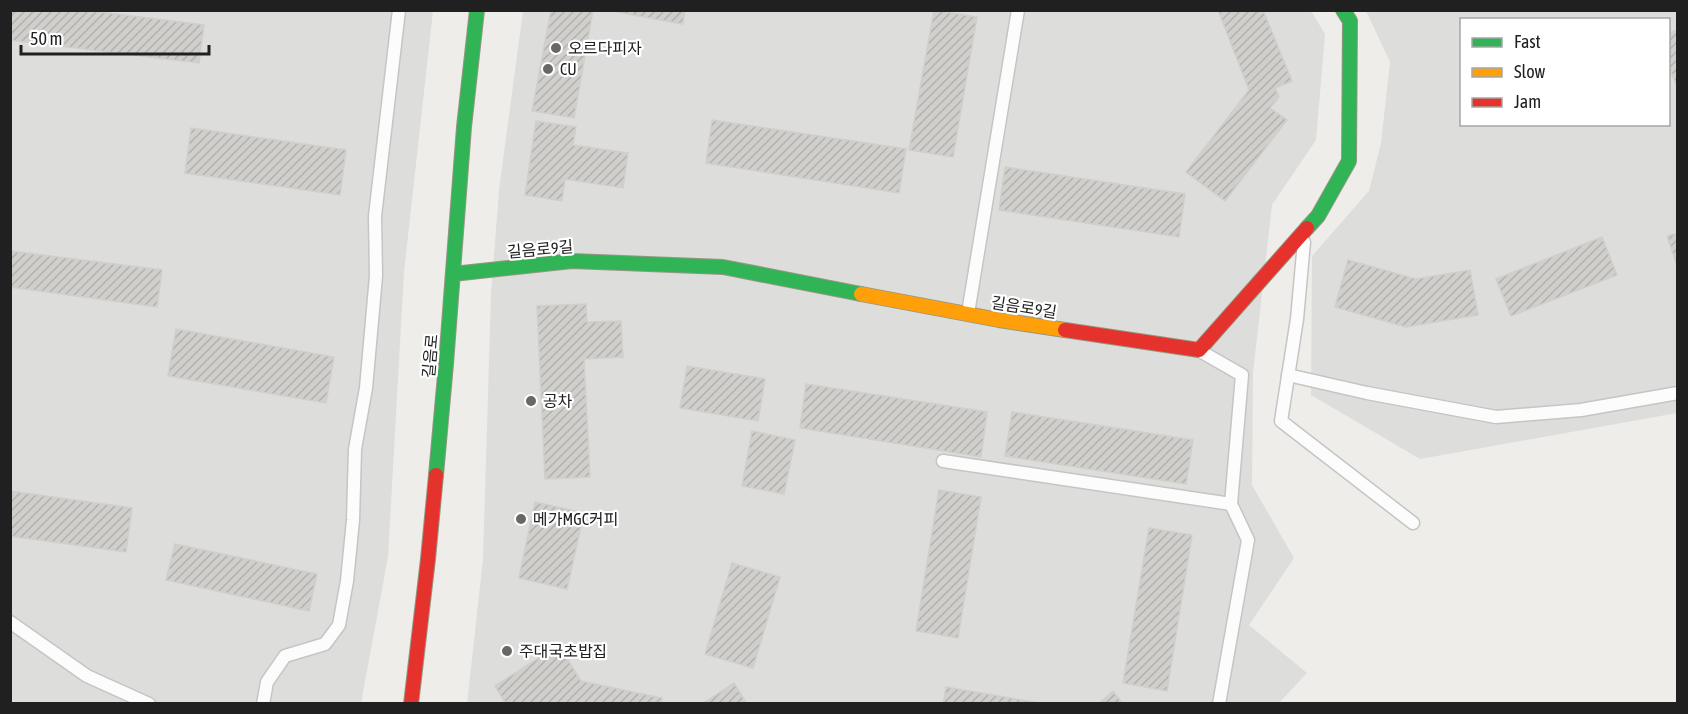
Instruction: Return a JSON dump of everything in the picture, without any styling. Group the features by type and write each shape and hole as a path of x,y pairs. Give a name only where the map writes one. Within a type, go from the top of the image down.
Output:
{"street":[{"name":"길음로","path":"411,704 428,559 464,127 477,10"},
{"path":"1199,350 1318,216 1349,161 1350,21 1343,10"},
{"name":"길음로9길","path":"453,274 572,261 723,267 968,314 1199,350"}],"lane":[{"path":"263,704 267,682 285,656 325,644 339,626 347,581 353,520 355,449 366,388 376,276 375,216 399,10"},
{"path":"968,314 1018,10"},
{"path":"1305,231 1297,320 1281,421 1413,523"},
{"path":"1199,350 1242,375 1232,504 1248,540 1219,704"},
{"path":"1288,375 1367,393 1496,417 1581,410 1677,393"},
{"path":"943,461 1232,504"},
{"path":"10,622 87,676 149,704"}],"shaded area":[{"path":"10,11 433,11 404,272 388,557 361,703 11,703"},
{"path":"523,11 1311,11 1325,34 1316,140 1272,205 1253,373 1252,485 1294,558 1249,625 1307,673 1279,703 467,704 483,559 491,294 499,190"},
{"path":"1366,11 1677,11 1677,413 1420,459 1311,395 1312,256 1369,191 1381,143 1390,62"}],"building":[{"path":"10,10 84,10 204,25 199,63 10,40"},
{"path":"551,10 593,10 574,118 532,111"},
{"path":"606,10 685,10 683,24"},
{"path":"934,10 977,17 953,157 909,150"},
{"path":"1218,10 1263,10 1292,81 1275,88 1279,97 1270,108 1287,120 1225,201 1186,172 1249,90"},
{"path":"1678,30 1678,89 1670,70 1670,32"},
{"path":"712,120 906,149 899,193 706,163"},
{"path":"536,121 576,127 573,145 628,153 623,188 565,179 562,201 525,195"},
{"path":"191,128 346,150 340,195 185,173"},
{"path":"1005,167 1185,194 1179,237 999,210"},
{"path":"1678,233 1678,269 1667,236"},
{"path":"1602,237 1617,275 1511,316 1496,279"},
{"path":"10,251 162,270 157,307 10,287"},
{"path":"1348,260 1416,279 1470,270 1478,315 1406,327 1335,307"},
{"path":"586,304 587,322 621,321 623,357 584,359 590,477 545,479 537,306"},
{"path":"176,329 334,357 326,403 168,376"},
{"path":"687,366 765,379 758,421 680,408"},
{"path":"806,384 987,412 981,457 800,428"},
{"path":"1012,412 1193,440 1186,484 1005,456"},
{"path":"752,431 795,440 784,494 742,486"},
{"path":"939,490 981,497 958,638 916,631"},
{"path":"10,491 132,508 126,552 10,536"},
{"path":"535,502 584,513 567,589 519,578"},
{"path":"1149,528 1192,535 1167,691 1123,683"},
{"path":"175,544 317,574 309,611 166,580"},
{"path":"732,563 780,577 753,668 705,654"},
{"path":"559,645 581,681 662,698 661,704 506,704 495,686"},
{"path":"734,683 747,704 702,704"},
{"path":"946,687 1045,704 943,704"},
{"path":"1113,691 1123,704 1098,704"}],"traffic: fast":[{"path":"436,475 464,127 477,10"},
{"path":"1307,228 1318,216 1349,161 1350,21 1343,10"},
{"path":"453,274 572,261 723,267 861,294"}],"traffic: slow":[{"path":"861,294 1065,330"}],"traffic: jam":[{"path":"1065,330 1199,350 1307,228"},
{"path":"411,704 436,475"}],"place":[{"name":"오르다피자","path":"556,48"},
{"name":"CU","path":"548,69"},
{"name":"공차","path":"531,401"},
{"name":"메가MGC커피","path":"521,519"},
{"name":"주대국초밥집","path":"507,651"}]}
